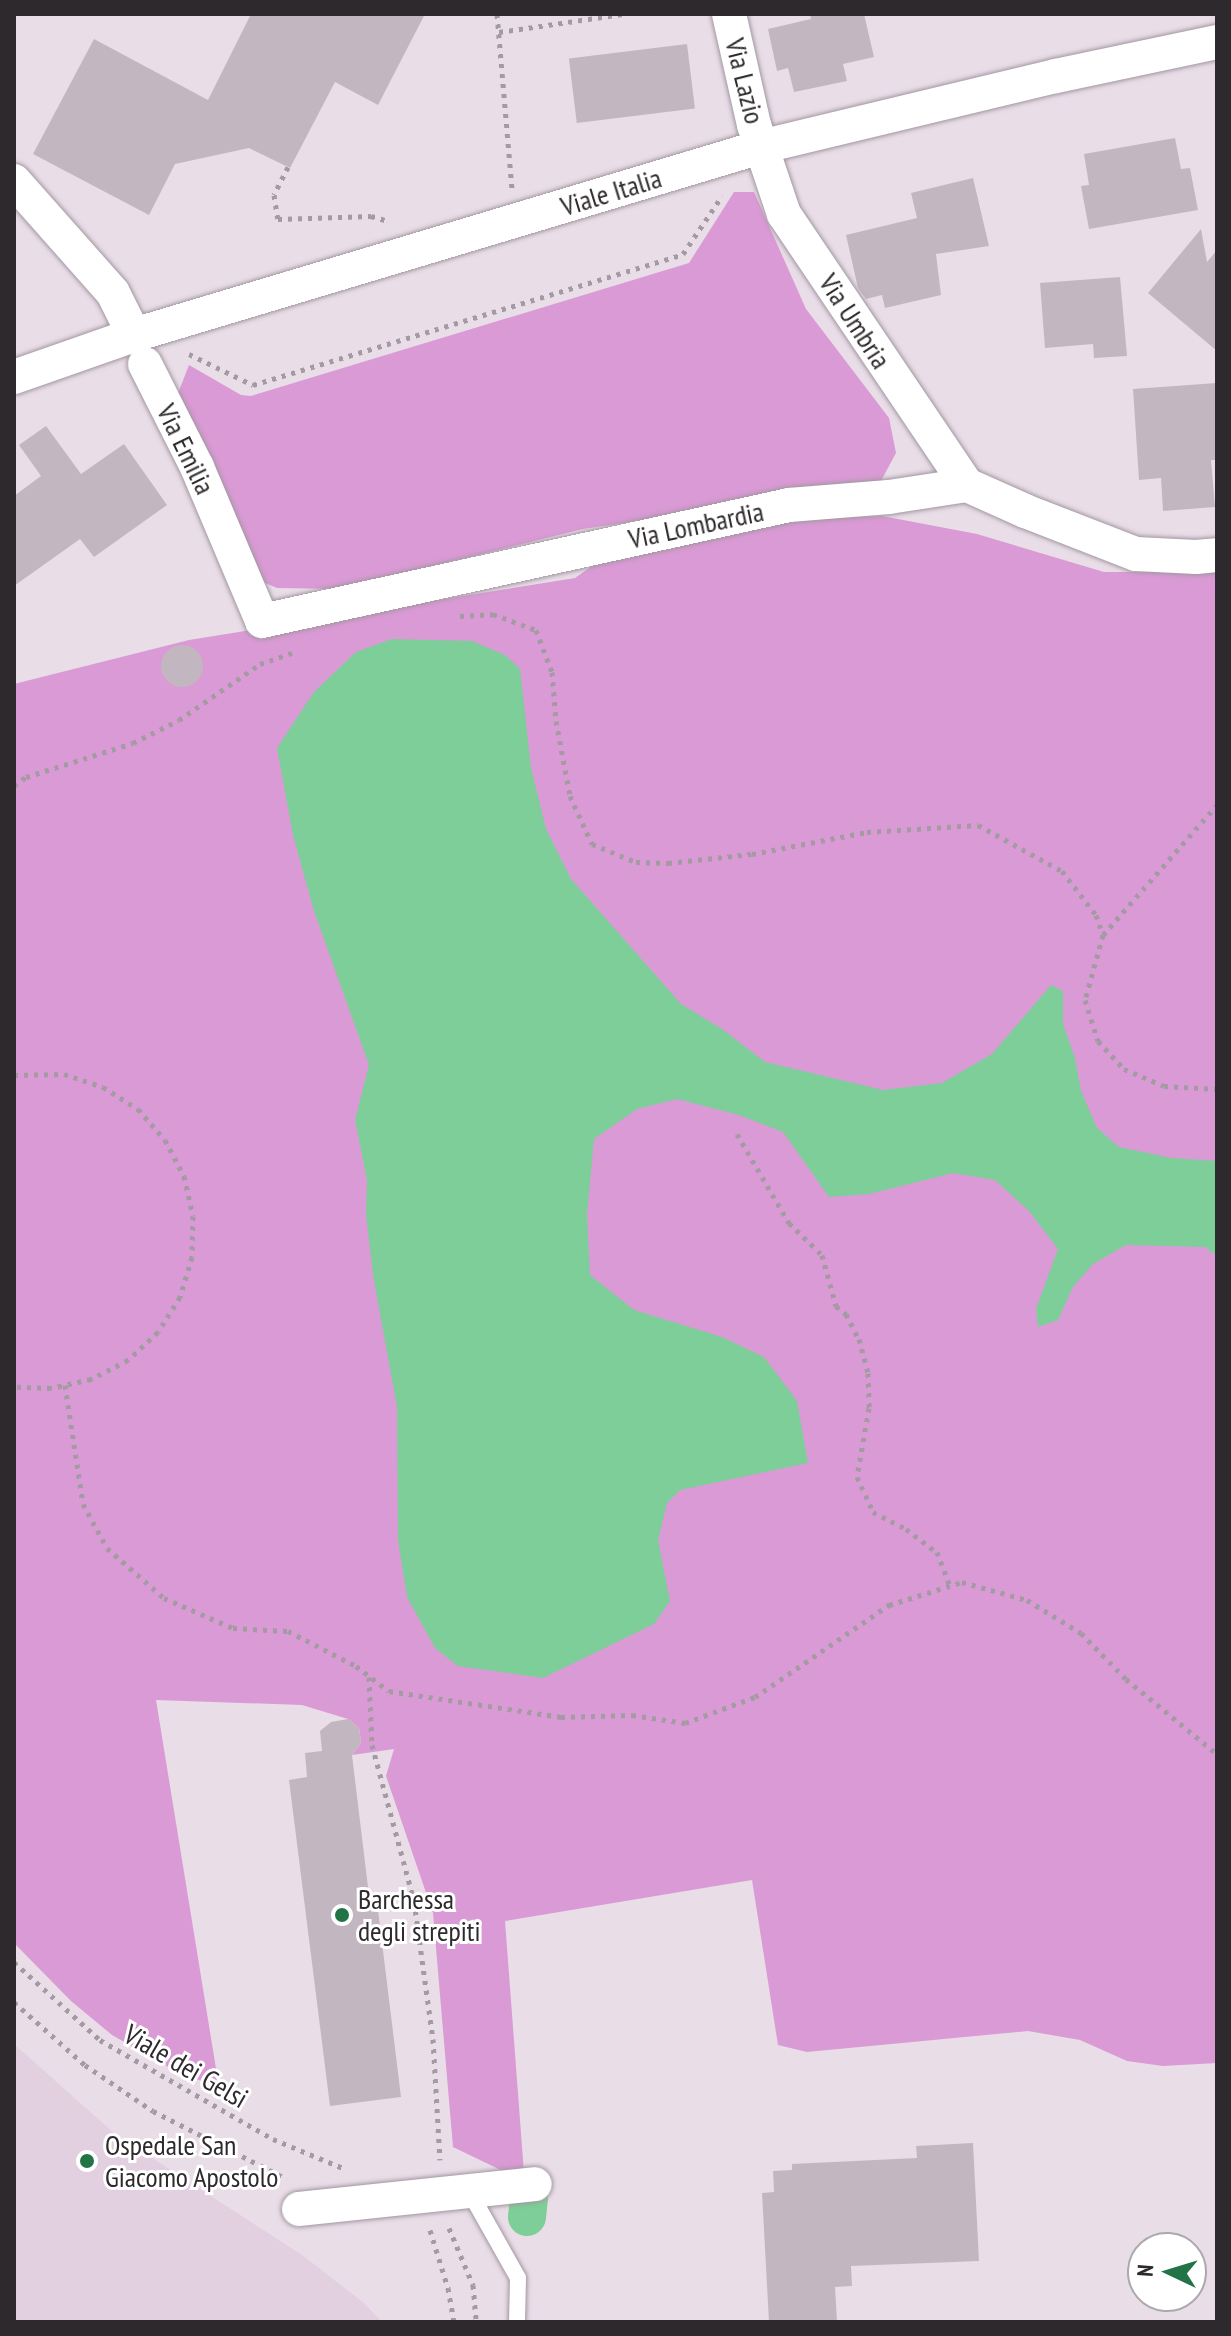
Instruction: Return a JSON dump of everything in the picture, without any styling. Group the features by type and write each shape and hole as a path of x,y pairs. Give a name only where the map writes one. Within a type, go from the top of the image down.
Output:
{"street":[{"name":"Via Lazio","path":"729,14 754,125 764,146"},
{"name":"Viale Italia","path":"14,377 140,350 764,146 1056,76 1217,42"},
{"name":"Via Umbria","path":"764,146 784,214 870,346 967,485"},
{"name":"Via Emilia","path":"14,181 113,293 225,534"},
{"name":"Via Lombardia","path":"225,534 262,621 789,505 889,497 967,485"},
{"path":"967,485 1136,554 1217,555"},
{"path":"315,2207 535,2184"}],"lane":[{"path":"432,2194 518,2278 517,2322"}],"path":[{"path":"497,14 512,193"},
{"path":"499,32 623,14"},
{"path":"288,167 274,195 278,219 371,216 397,225"},
{"path":"140,350 186,353 253,385 683,254 726,189"},
{"path":"446,617 493,614 536,630 552,672 556,721 570,796 592,844 636,862 668,863 752,854 867,832 978,825 1062,871 1096,915 1103,935"},
{"path":"14,786 26,777 133,743 179,720 260,664 297,652"},
{"path":"1217,805 1103,935 1085,1000 1098,1041 1124,1069 1164,1086 1217,1089"},
{"path":"14,1075 64,1074 103,1087 138,1109 165,1140 184,1176 193,1216 192,1257 180,1297 158,1332 128,1360 91,1379 65,1385 14,1387"},
{"path":"737,1134 789,1223 822,1255 836,1306 846,1314 859,1339 868,1373 869,1408 857,1477 873,1512 906,1529 937,1552 950,1586"},
{"path":"65,1385 83,1504 107,1548 164,1598 233,1628 288,1631 369,1676 389,1691 561,1717 632,1715 685,1723 755,1697 889,1605 962,1582 1027,1600 1081,1633 1126,1679 1217,1754"},
{"path":"369,1676 372,1745 414,1901 433,2039 432,2194 454,2322"},
{"name":"Viale dei Gelsi","path":"14,1962 100,2040 273,2139 357,2174 432,2194"},
{"path":"14,2002 85,2065 153,2111 258,2163 315,2207"},
{"path":"432,2194 473,2285 476,2322"}],"shaded area":[{"path":"734,192 754,192 806,309 889,418 896,453 881,481 844,490 583,529 340,589 277,588 249,576 175,401 189,365 241,395 251,396 689,263"},
{"path":"882,516 977,534 1104,572 1217,572 1217,2063 1163,2066 1127,2061 1080,2040 1028,2031 807,2052 778,2045 752,1880 505,1921 524,2173 509,2174 453,2147 433,1913 386,1776 394,1749 352,1755 361,1743 359,1728 348,1719 302,1705 156,1700 219,2087 179,2073 112,2035 71,2001 14,1943 14,684 189,640 575,578 612,552 783,519"},
{"path":"392,639 472,641 505,655 520,669 531,768 546,829 571,879 681,1004 722,1029 765,1062 883,1090 942,1083 992,1054 1051,985 1063,991 1063,1024 1075,1058 1081,1091 1097,1128 1119,1147 1171,1158 1217,1161 1217,1256 1205,1247 1126,1245 1093,1264 1073,1287 1058,1320 1038,1327 1036,1309 1058,1249 1029,1211 995,1180 953,1173 869,1194 829,1197 783,1132 739,1115 677,1099 637,1109 594,1139 587,1214 590,1275 634,1310 722,1337 764,1357 797,1401 808,1463 680,1490 667,1503 658,1540 670,1601 654,1624 543,1678 458,1666 435,1648 407,1597 398,1540 397,1407 373,1275 366,1214 367,1180 355,1120 369,1065 314,911 293,835 277,748 314,692 356,652"},
{"name":"Ospedale San Giacomo Apostolo","path":"14,2044 115,2134 302,2255 364,2303 382,2322 14,2322"}],"building":[{"path":"251,14 425,14 378,105 335,82 290,168 249,148 175,164 149,215 33,154 94,39 208,100"},
{"path":"810,14 864,14 874,57 843,64 847,81 794,92 788,68 777,71 768,29 811,19"},
{"path":"687,44 695,109 577,123 569,59"},
{"path":"1175,138 1181,169 1190,168 1198,210 1089,229 1081,186 1089,185 1084,154"},
{"path":"973,178 989,246 936,254 941,295 885,308 882,295 866,299 858,288 846,235 917,218 911,193"},
{"path":"1201,229 1207,262 1217,250 1217,351 1148,293"},
{"path":"1120,277 1127,356 1094,358 1093,344 1045,348 1040,283"},
{"path":"1217,383 1217,460 1211,460 1215,507 1163,511 1161,478 1139,480 1133,389"},
{"path":"46,426 81,474 124,444 167,505 94,557 80,539 14,586 14,496 41,476 19,445"},
{"path":"182,645 197,651 203,666 197,681 182,687 167,681 161,666 167,651"},
{"name":"Barchessa degli strepiti","path":"348,1719 359,1728 361,1743 352,1755 371,1912 378,1910 401,2097 330,2106 289,1780 307,1777 305,1753 322,1751 320,1731 331,1722"},
{"path":"973,2143 979,2261 851,2266 852,2286 835,2287 837,2322 769,2322 762,2193 774,2192 773,2171 792,2170 792,2164 917,2158 916,2146"}],"waterway":[{"path":"527,2217 529,2199"}],"place":[{"name":"Barchessa degli strepiti","path":"342,1915"},
{"name":"Ospedale San Giacomo Apostolo","path":"87,2161"}]}
